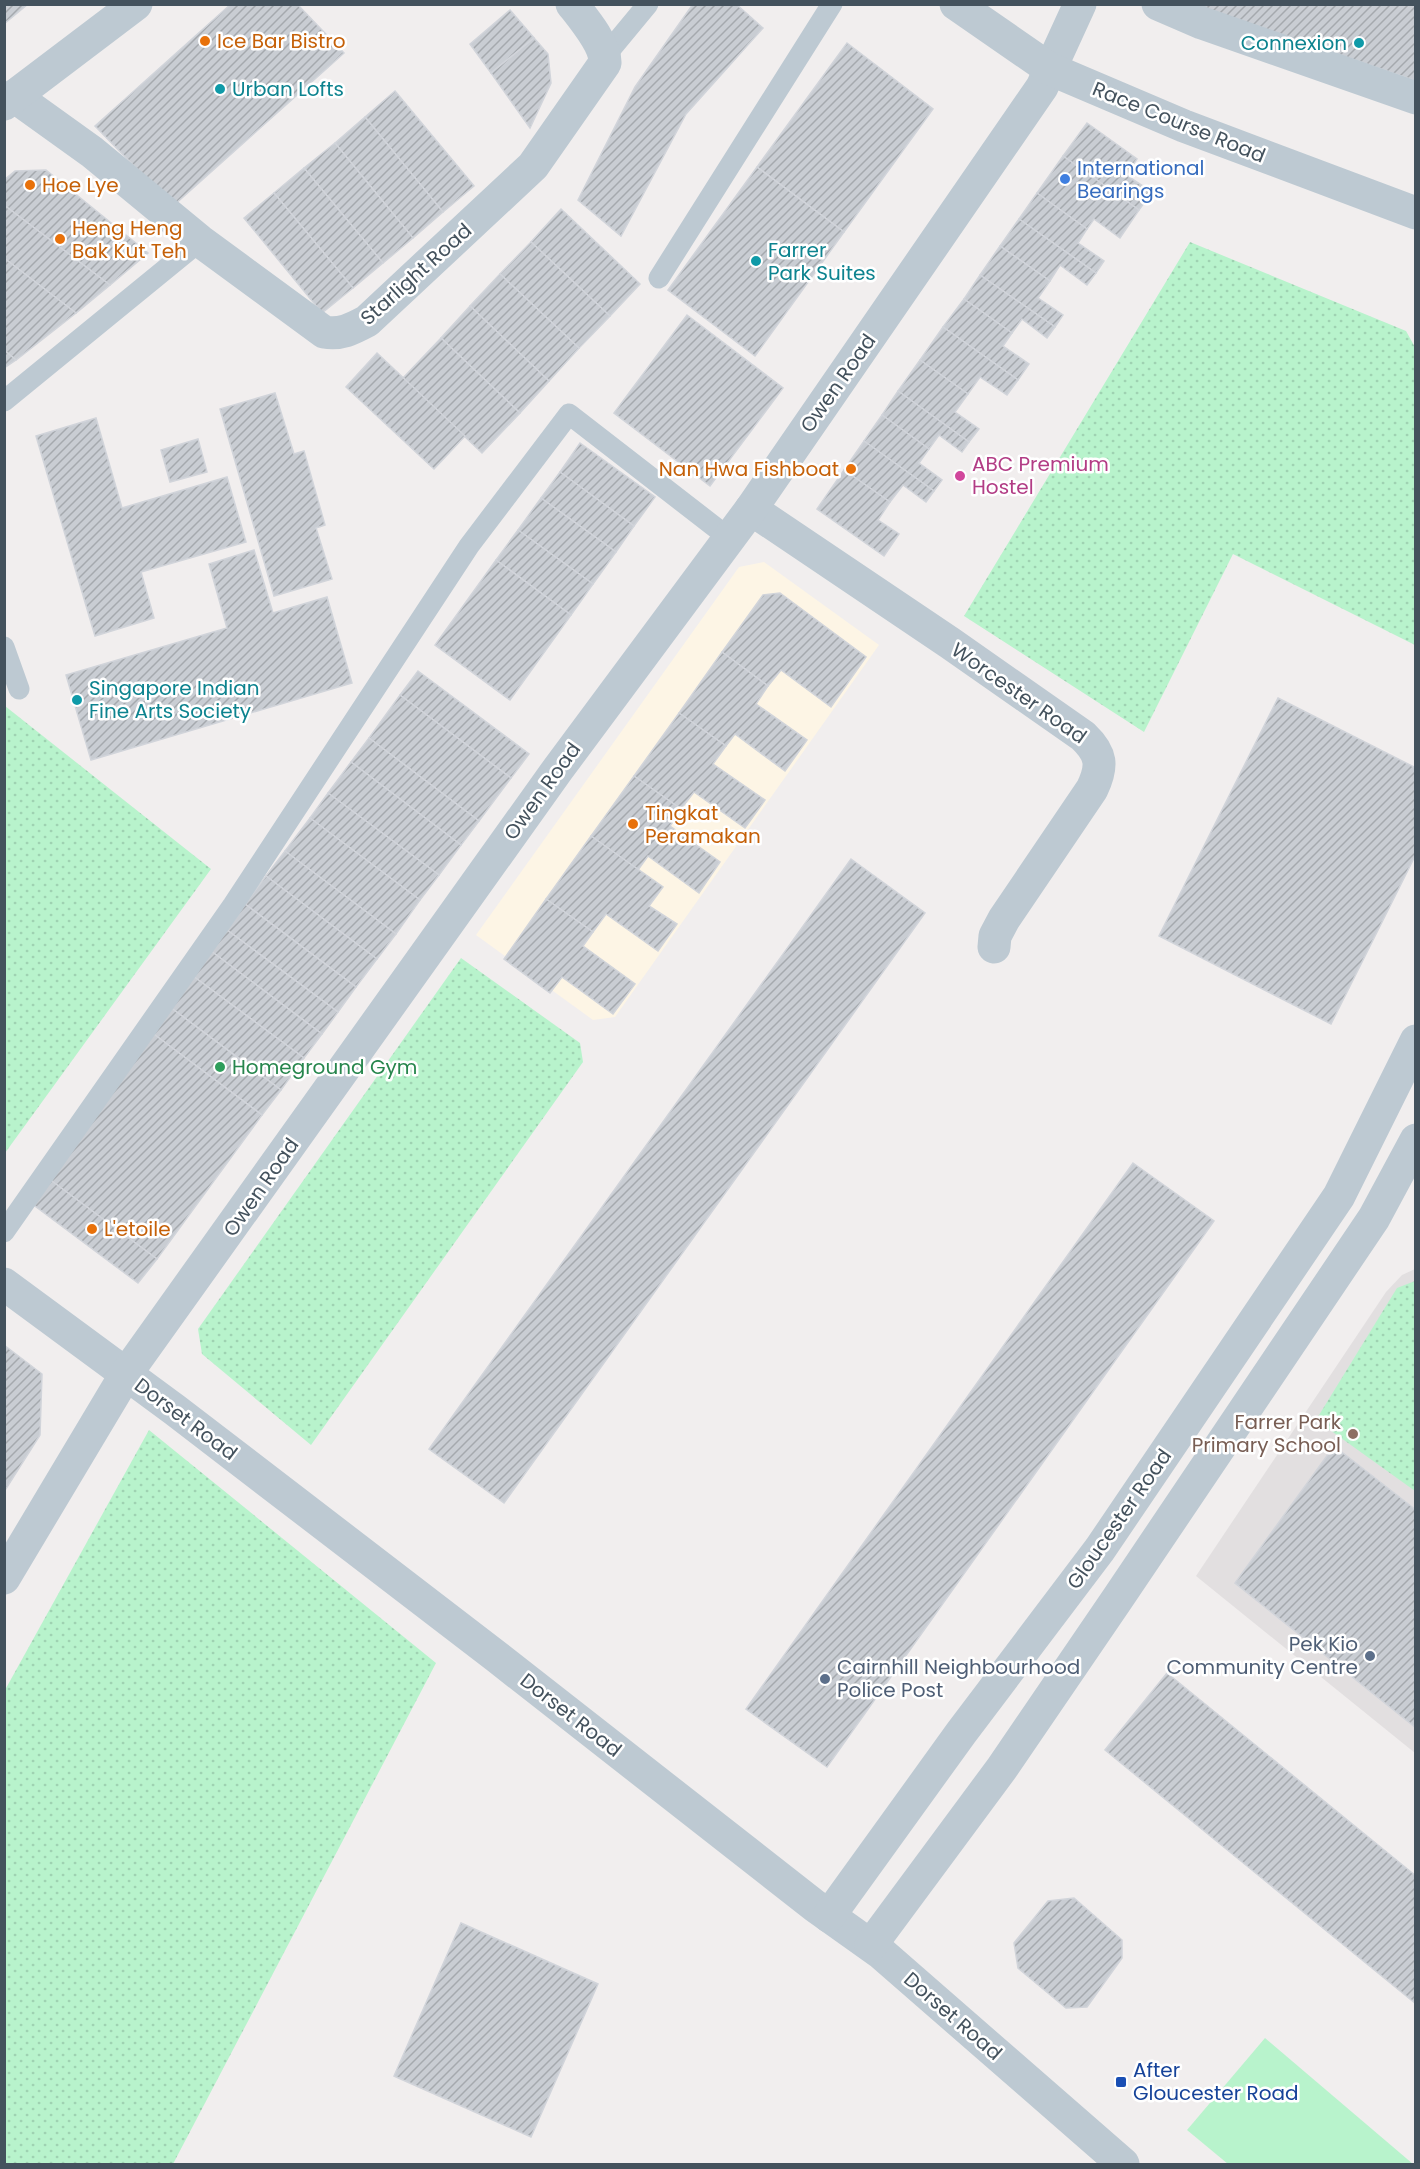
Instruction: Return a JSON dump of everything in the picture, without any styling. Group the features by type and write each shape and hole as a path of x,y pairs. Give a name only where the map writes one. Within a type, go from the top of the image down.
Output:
{"street":[{"path":"10,100 136,4"},
{"path":"572,4 601,46 605,56"},
{"name":"Race Course Road","path":"956,4 1050,69 1184,126 1416,213"},
{"name":"Owen Road","path":"4,1578 126,1374 558,769 751,509 1035,96 1080,4"},
{"path":"1158,4 1202,23 1416,98"},
{"name":"Starlight Road","path":"10,100 92,152 200,241 324,332 336,334 349,331 367,321 533,166 596,76 604,63 605,56"},
{"name":"Worcester Road","path":"751,509 959,650 1094,746 1099,758 1099,774 1092,789 1004,919 994,936 994,947"},
{"name":"Gloucester Road","path":"829,1916 961,1733 1100,1549 1339,1196 1416,1041"},
{"path":"871,1946 1007,1761 1374,1218 1414,1146 1374,1124"},
{"name":"Dorset Road","path":"4,1284 126,1374 497,1657 814,1906 871,1946 1124,2164"}],"lane":[{"name":"Starlight Road","path":"605,56 648,4"},
{"path":"659,278 832,4"},
{"path":"4,401 200,241"},
{"path":"4,1232 233,905 469,546 569,414 729,538"},
{"path":"4,647 19,689"}],"shaded area":[{"path":"764,562 879,645 615,1017 593,1020 476,935 739,567"},
{"name":"Farrer Park Primary School","path":"1415,1269 1415,1753 1196,1576 1386,1292 1402,1275"}],"green space":[{"path":"1190,242 1406,331 1416,349 1415,645 1233,554 1144,732 964,616"},
{"path":"5,706 211,869 5,1153"},
{"path":"461,958 580,1043 583,1062 311,1445 202,1354 198,1329"},
{"path":"1415,1281 1415,1491 1316,1420 1397,1288"},
{"path":"149,1430 436,1663 173,2164 5,2164 5,1690"},
{"path":"1265,2038 1413,2164 1228,2164 1187,2130"}],"building":[{"path":"4,4 28,4 4,24"},
{"name":"Urban Lofts","path":"231,4 297,4 344,53 173,206 95,126"},
{"path":"693,4 736,4 763,28 686,114 621,236 578,200 635,87"},
{"name":"Connexion","path":"1191,4 1416,4 1416,81"},
{"path":"510,10 534,38 491,73 470,44"},
{"path":"534,38 548,54 551,83 530,128 491,73"},
{"name":"Farrer Park Suites","path":"847,43 933,109 844,232 757,167"},
{"path":"395,91 474,186 443,212 365,117"},
{"path":"365,117 443,212 413,238 335,143"},
{"path":"1087,123 1137,159 1126,175 1152,192 1139,210 1063,156"},
{"path":"335,143 413,238 383,263 304,168"},
{"path":"1063,156 1139,210 1120,238 1094,219 1087,229 1037,193"},
{"name":"Farrer Park Suites","path":"757,167 844,232 755,356 668,290"},
{"path":"304,168 383,263 353,288 274,193"},
{"path":"46,170 148,253 110,285 4,205 4,180 15,171"},
{"path":"274,193 353,288 322,313 244,218"},
{"path":"1037,193 1087,229 1078,243 1104,261 1096,273 1019,219"},
{"path":"4,205 110,285 76,313 4,258"},
{"path":"561,209 640,284 610,316 531,242"},
{"path":"1019,219 1096,273 1087,285 1060,265 1050,281 1000,246"},
{"path":"531,242 610,316 579,348 500,274"},
{"path":"1000,246 1050,281 1038,298 1063,315 1055,327 980,275"},
{"path":"4,258 76,313 16,360 4,350"},
{"path":"500,274 579,348 549,381 470,306"},
{"path":"980,275 1055,327 1047,338 1022,319 1012,333 964,299"},
{"path":"964,299 1012,333 1003,346 1029,364 1018,380 943,327"},
{"path":"470,306 549,381 520,413 441,338"},
{"path":"687,315 783,388 710,486 614,413"},
{"path":"943,327 1018,380 1007,395 980,377 968,394 920,360"},
{"path":"441,338 520,413 482,453 403,378"},
{"path":"4,350 16,360 4,368"},
{"path":"377,353 465,436 434,469 346,387"},
{"path":"920,360 968,394 955,412 979,429 969,442 898,391"},
{"path":"898,391 969,442 962,452 939,435 929,449 882,415"},
{"path":"275,393 294,454 304,451 325,525 316,528 332,579 274,596 220,409"},
{"path":"882,415 929,449 919,463 942,480 934,491 864,441"},
{"path":"96,418 122,508 227,477 246,542 141,572 154,618 95,636 36,436"},
{"path":"198,439 207,472 170,482 161,450"},
{"path":"864,441 934,491 926,502 903,485 890,502 844,470"},
{"path":"580,443 655,497 634,526 560,472"},
{"path":"844,470 890,502 878,520 899,534 884,556 817,509"},
{"path":"560,472 634,526 616,552 541,498"},
{"path":"541,498 616,552 593,584 518,530"},
{"path":"518,530 593,584 571,615 496,560"},
{"path":"254,550 273,613 327,597 352,683 91,760 66,675 227,628 209,564"},
{"path":"496,560 571,615 510,700 435,645"},
{"path":"780,593 866,657 831,707 781,670 768,686 722,652 763,595"},
{"path":"722,652 768,686 756,704 807,740 785,771 735,734 726,746 679,713"},
{"path":"418,671 529,754 511,778 400,695"},
{"path":"400,695 511,778 479,821 369,738"},
{"path":"1278,698 1416,768 1416,854 1331,1024 1159,936"},
{"path":"679,713 726,746 713,764 765,800 745,828 694,792 681,809 634,776"},
{"path":"369,738 479,821 461,845 351,762"},
{"path":"351,762 461,845 439,875 328,793"},
{"path":"634,776 681,809 670,826 720,862 699,893 648,856 638,870 591,836"},
{"path":"328,793 439,875 420,900 310,818"},
{"path":"310,818 420,900 396,934 285,851"},
{"path":"591,836 663,887 649,906 677,924 658,951 606,914 593,932 546,899"},
{"path":"285,851 396,934 377,959 266,876"},
{"path":"851,859 925,913 504,1503 429,1449"},
{"path":"266,876 377,959 356,987 245,904"},
{"path":"546,899 593,932 583,946 635,984 613,1014 562,977 550,993 504,959"},
{"path":"245,904 356,987 338,1012 227,930"},
{"path":"227,930 338,1012 322,1034 211,951"},
{"path":"211,951 322,1034 304,1058 193,976"},
{"path":"193,976 304,1058 281,1090 170,1007"},
{"path":"170,1007 281,1090 262,1115 151,1032"},
{"path":"151,1032 262,1115 157,1259 45,1176"},
{"path":"1133,1163 1214,1221 827,1767 746,1709"},
{"name":"L'etoile","path":"45,1176 157,1259 138,1283 27,1200"},
{"path":"4,1345 42,1374 40,1435 4,1492"},
{"name":"Pek Kio Community Centre","path":"1334,1446 1416,1510 1416,1728 1235,1583"},
{"path":"1167,1673 1416,1876 1416,2004 1105,1750"},
{"path":"1074,1898 1122,1940 1122,1958 1087,2007 1066,2008 1018,1968 1014,1943 1048,1901"},
{"path":"461,1923 598,1984 531,2137 394,2076"}],"place":[{"name":"Ice Bar Bistro","path":"205,41"},
{"name":"Connexion","path":"1359,43"},
{"name":"Urban Lofts","path":"220,89"},
{"name":"International Bearings","path":"1065,179"},
{"name":"Hoe Lye","path":"30,185"},
{"name":"Heng Heng Bak Kut Teh","path":"60,239"},
{"name":"Farrer Park Suites","path":"756,261"},
{"name":"Nan Hwa Fishboat","path":"851,469"},
{"name":"ABC Premium Hostel","path":"960,476"},
{"name":"Singapore Indian Fine Arts Society","path":"77,700"},
{"name":"Tingkat Peramakan","path":"633,824"},
{"name":"Homeground Gym","path":"220,1067"},
{"name":"L'etoile","path":"92,1229"},
{"name":"Farrer Park Primary School","path":"1353,1434"},
{"name":"Pek Kio Community Centre","path":"1370,1656"},
{"name":"Cairnhill Neighbourhood Police Post","path":"825,1679"},
{"name":"After Gloucester Road","path":"1121,2082"}]}
